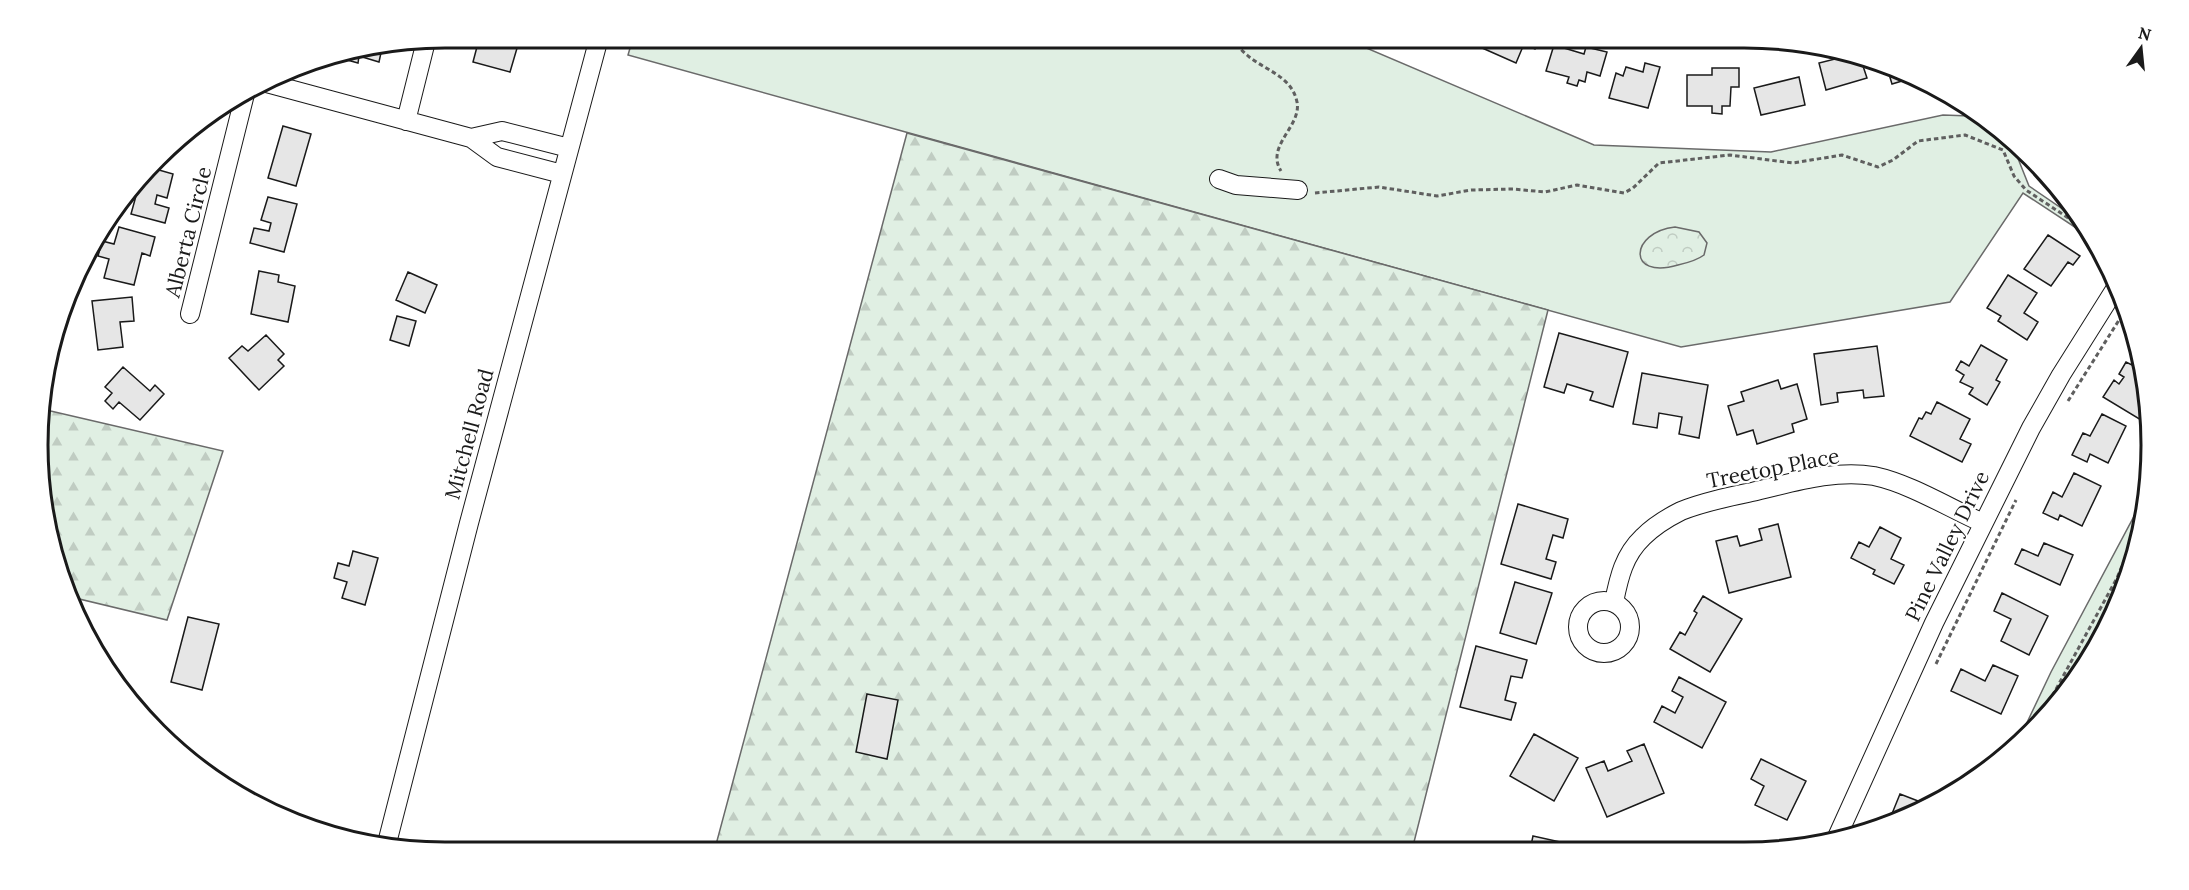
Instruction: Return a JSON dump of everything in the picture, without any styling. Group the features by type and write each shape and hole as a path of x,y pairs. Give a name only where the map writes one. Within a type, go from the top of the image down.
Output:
{"street":[{"name":"Mitchell Road","path":"388,838 561,174 596,48"},
{"path":"406,121 424,49"},
{"path":"276,86 471,138 497,157 561,174"},
{"name":"Alberta Circle","path":"190,314 243,103"},
{"path":"471,138 502,130 568,148"},
{"path":"1219,179 1236,185 1298,190"},
{"name":"Pine Valley Drive","path":"1840,830 1934,623 2036,419 2112,295"},
{"name":"Treetop Place","path":"1614,602 1622,567 1628,556 1643,537 1661,522 1682,511 1717,500 1800,480 1836,475 1876,477 1900,484 1983,524"}],"path":[{"path":"1241,48 1247,55 1275,72 1294,92 1298,102 1297,113 1280,146 1277,158 1278,168 1298,190 1318,194 1379,188 1437,196 1471,190 1503,189 1545,192 1577,185 1624,193 1633,188 1659,163 1730,155 1793,163 1842,156 1878,166 1893,160 1918,141 1965,135 2002,150 2014,176 2026,190 2071,220"},
{"path":"2065,405 2120,318"},
{"path":"1934,669 2018,496"},
{"path":"2054,693 2122,566"}],"green space":[{"path":"630,48 1366,48 1594,145 1771,152 1943,115 1966,116 2018,157 2029,186 2064,210 2077,228 2023,193 1950,302 1681,347 628,55"},
{"path":"907,133 1548,310 1414,842 717,842"},
{"path":"1675,227 1699,232 1707,243 1704,255 1688,263 1661,268 1649,266 1642,261 1640,253 1642,245 1649,237"},
{"path":"50,411 223,451 167,620 79,599 62,548 51,497 48,445"},
{"path":"2134,516 2120,573 2100,621 2074,666 2026,725 2051,672"}],"building":[{"path":"477,48 517,48 510,72 473,62"},
{"path":"1482,48 1522,48 1516,63"},
{"path":"1553,48 1564,48 1584,54 1586,48 1607,52 1600,76 1587,72 1585,82 1579,80 1577,86 1567,83 1569,77 1546,71"},
{"path":"381,53 379,62 363,57"},
{"path":"359,58 358,63 349,60"},
{"path":"1835,59 1863,67 1867,78 1826,90 1819,63"},
{"path":"1645,63 1660,67 1648,108 1609,98 1616,73 1623,76 1626,67 1643,72"},
{"path":"1712,68 1739,68 1739,87 1731,87 1730,106 1722,106 1722,114 1712,113 1712,106 1687,106 1687,75 1712,75"},
{"path":"1889,76 1902,81 1892,84"},
{"path":"1799,77 1805,105 1761,115 1754,88"},
{"path":"283,126 311,134 296,186 268,178"},
{"path":"159,170 173,174 167,198 157,195 155,204 169,208 165,223 131,214 136,196"},
{"path":"268,197 297,204 284,252 250,243 254,228 269,231 271,223 261,220"},
{"path":"119,227 155,237 150,256 142,253 134,285 104,278 109,259 98,256 100,247 104,241 114,244"},
{"path":"2048,235 2080,256 2073,265 2068,262 2051,286 2024,269"},
{"path":"259,271 279,275 278,282 295,286 288,322 251,314"},
{"path":"408,272 437,285 425,313 396,300"},
{"path":"2008,275 2037,293 2024,313 2038,322 2027,340 1998,321 2001,316 1987,308"},
{"path":"132,297 134,321 120,322 123,347 98,350 92,301"},
{"path":"397,316 416,321 409,346 390,340"},
{"path":"1559,333 1628,352 1613,407 1590,400 1593,392 1567,384 1564,393 1544,387"},
{"path":"266,335 284,354 278,360 284,366 259,390 229,358 242,346 248,351"},
{"path":"1981,345 2007,360 1996,380 2000,382 1987,405 1969,394 1973,388 1960,382 1964,375 1956,370 1961,361 1969,366"},
{"path":"1877,346 1884,396 1864,398 1863,390 1837,393 1838,402 1821,405 1814,354"},
{"path":"2126,362 2132,365 2138,393 2140,419 2103,397 2114,380 2119,384 2124,377 2119,374"},
{"path":"123,367 150,391 155,385 164,394 140,420 119,402 113,409 105,401 112,393 105,387"},
{"path":"1642,373 1708,385 1699,438 1679,434 1682,417 1659,413 1657,428 1633,424"},
{"path":"1778,380 1781,389 1797,384 1807,419 1792,424 1794,432 1757,444 1753,430 1737,435 1728,406 1744,401 1741,392"},
{"path":"1937,402 1970,419 1960,439 1971,444 1962,462 1910,436 1919,418 1922,419 1926,412 1931,414"},
{"path":"2102,414 2126,426 2108,463 2090,454 2087,462 2072,455 2083,433 2090,436"},
{"path":"2074,473 2101,486 2082,526 2060,515 2058,520 2043,513 2053,492 2062,497"},
{"path":"1518,504 1568,519 1563,538 1553,535 1546,559 1556,562 1551,579 1501,564"},
{"path":"1778,524 1791,577 1729,593 1716,541 1737,536 1740,546 1762,540 1759,529"},
{"path":"1880,527 1901,538 1891,559 1904,565 1894,584 1873,574 1875,570 1851,558 1859,542 1869,547"},
{"path":"2044,543 2073,555 2060,585 2015,564 2022,549 2038,556"},
{"path":"353,551 378,558 365,605 342,598 347,582 334,578 338,563 349,566"},
{"path":"1515,582 1552,593 1536,644 1500,633"},
{"path":"2002,593 2048,616 2029,655 2001,641 2011,619 1994,611"},
{"path":"1703,596 1742,619 1710,672 1670,649 1680,632 1685,635 1697,613 1694,611"},
{"path":"188,617 219,624 202,690 171,682"},
{"path":"1476,646 1527,660 1522,678 1511,676 1505,700 1516,703 1511,720 1460,707"},
{"path":"1993,665 2018,676 2001,714 1951,691 1961,669 1985,681"},
{"path":"1679,677 1726,702 1702,748 1654,722 1662,706 1675,713 1683,697 1672,691"},
{"path":"867,694 898,700 887,759 856,752"},
{"path":"1534,734 1578,758 1554,801 1510,776"},
{"path":"1644,744 1664,793 1607,817 1586,768 1604,761 1608,771 1632,761 1627,751"},
{"path":"1761,759 1806,781 1787,820 1755,805 1764,786 1751,779"},
{"path":"1900,794 1919,801 1896,812 1892,813"},
{"path":"1533,836 1560,842 1532,842"}]}
